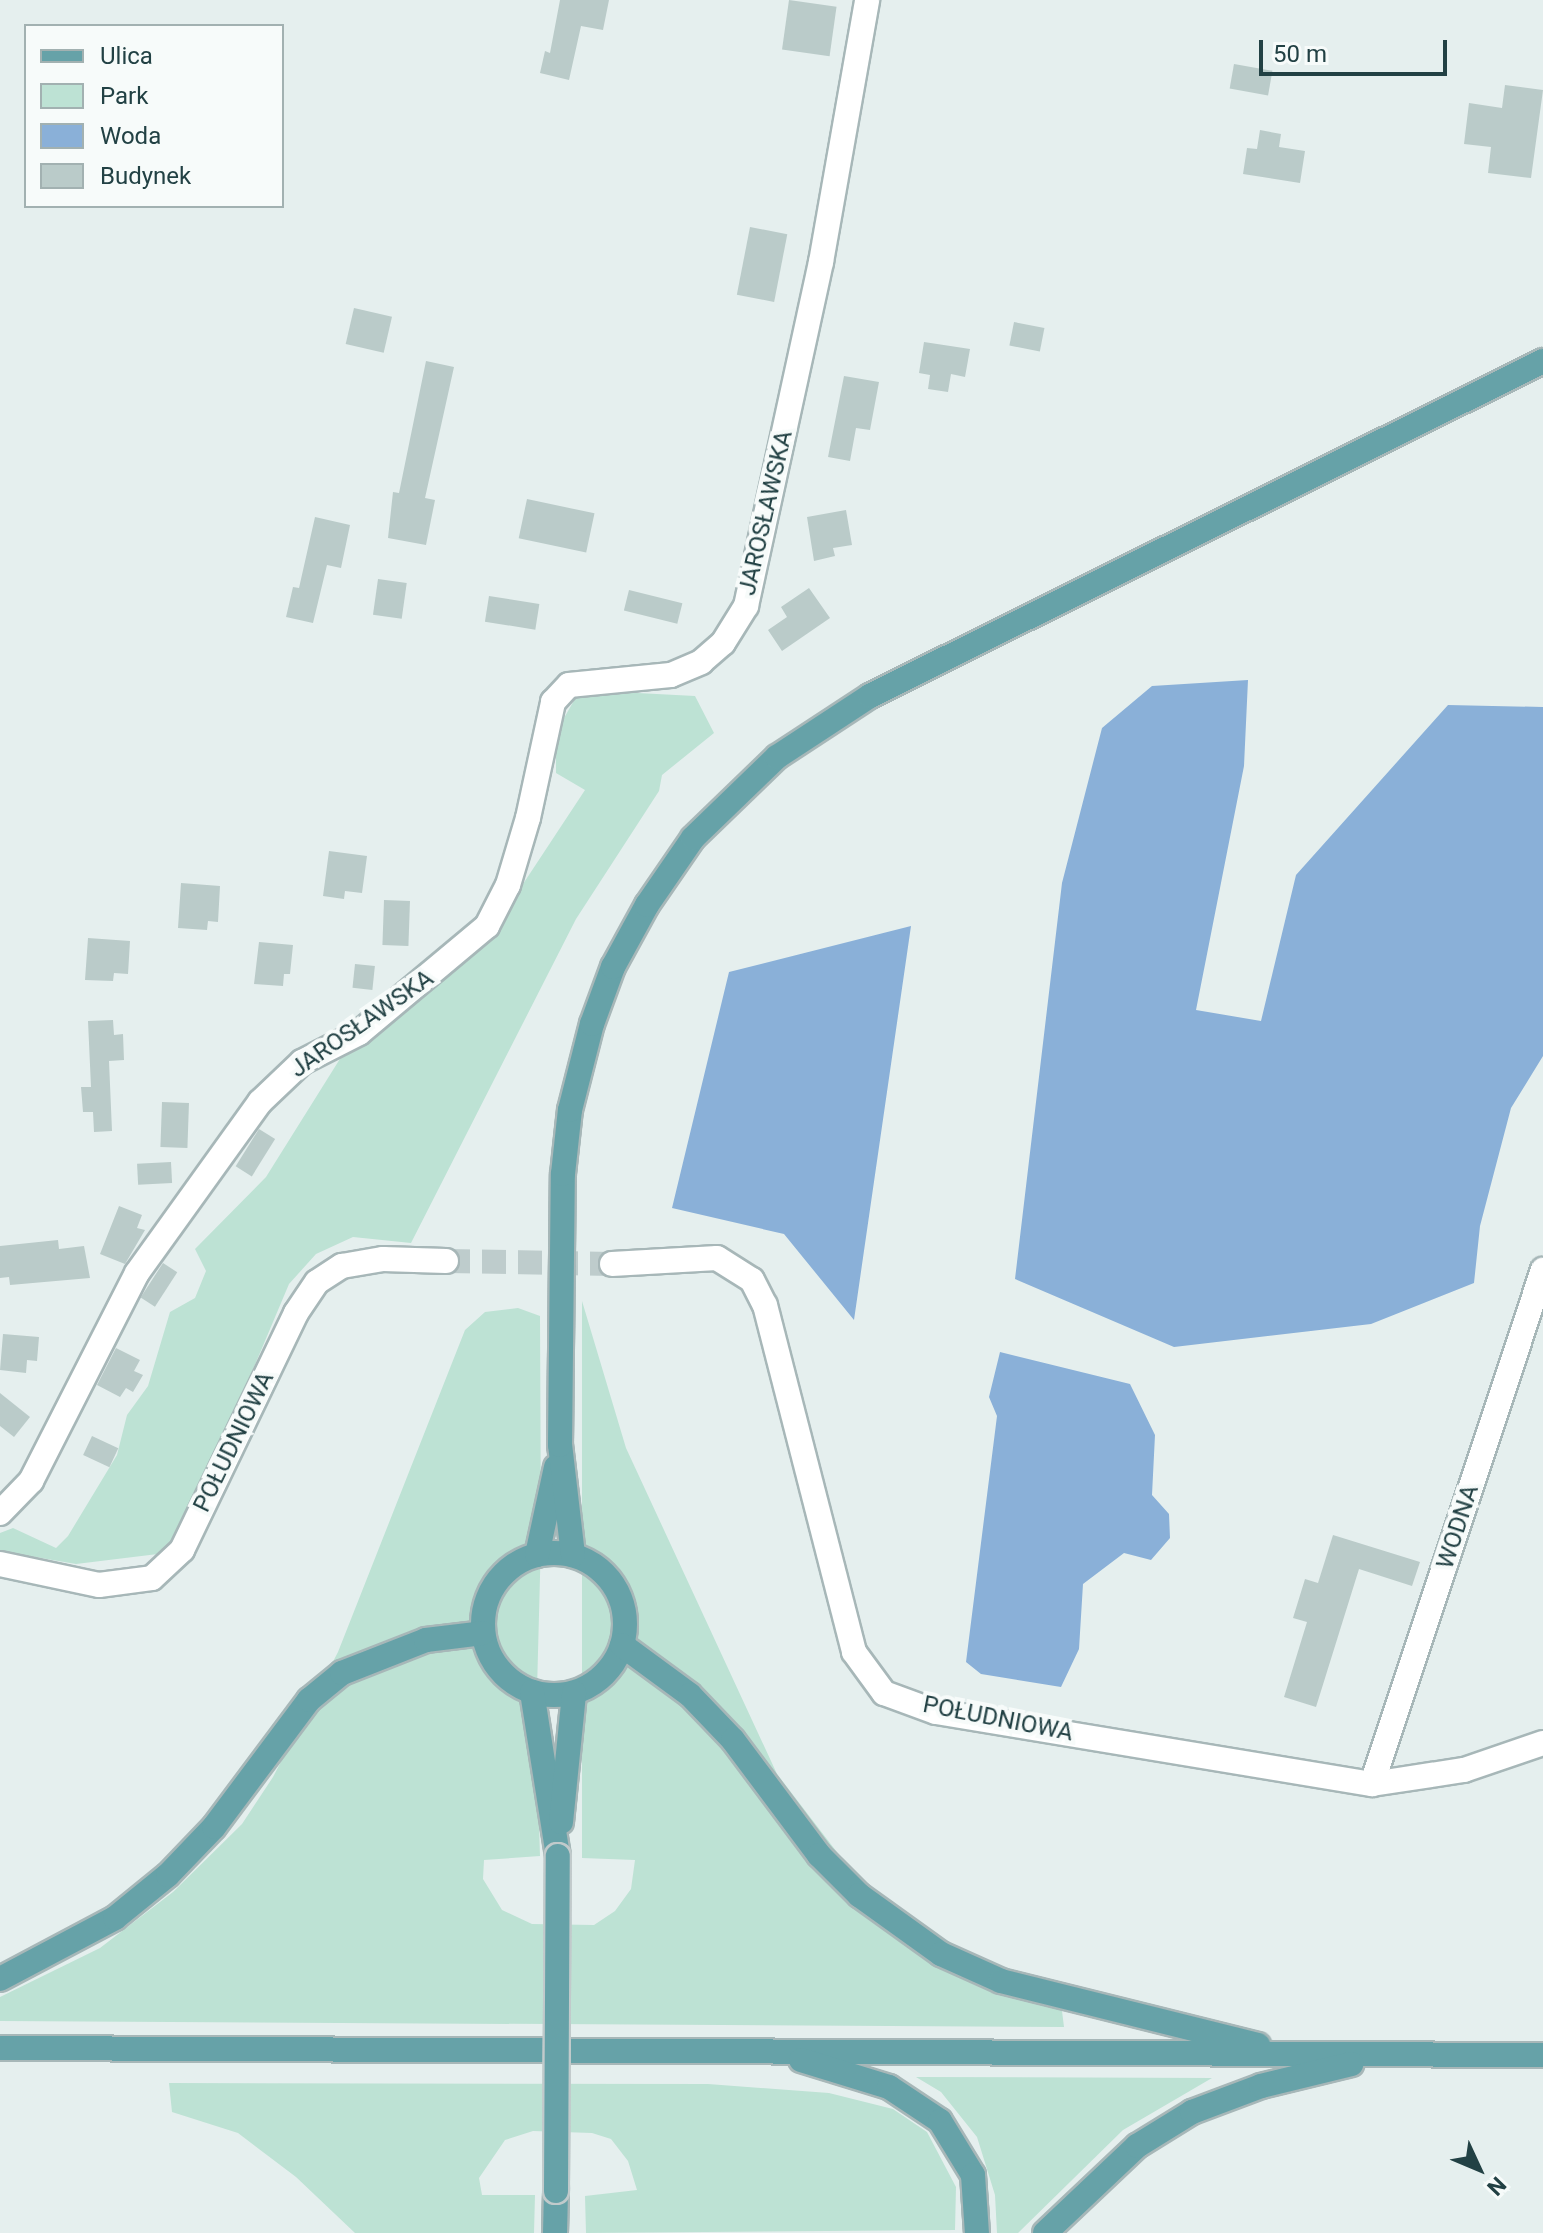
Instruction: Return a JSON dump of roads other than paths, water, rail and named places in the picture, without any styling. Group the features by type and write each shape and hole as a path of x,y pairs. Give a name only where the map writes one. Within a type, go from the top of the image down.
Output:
{"main road":[{"path":"573,1555 560,1445 563,1174 576,1080 601,997 629,935 668,872 714,815 800,739 870,696 1543,361"},
{"path":"537,1555 560,1445"},
{"path":"537,1555 573,1555 599,1568 617,1590 625,1617 622,1645 609,1670 574,1693 532,1692 494,1663 483,1633 484,1612 502,1575 537,1555"},
{"path":"0,1979 115,1918 168,1875 223,1816 309,1700 342,1673 426,1640 483,1633"},
{"path":"622,1645 651,1662 722,1729 819,1855 859,1895 941,1954 1001,1981 1295,2055"},
{"path":"532,1692 558,1856"},
{"path":"555,2233 558,1856 574,1693"},
{"path":"0,2048 1543,2055"},
{"path":"776,2052 889,2087 925,2107 964,2155 977,2197 977,2233"},
{"path":"1045,2233 1137,2146 1192,2112 1261,2086 1387,2055"}],"street":[{"name":"JAROSŁAWSKA","path":"0,1513 31,1481 137,1273 260,1102 302,1062 359,1033 487,926 508,885 528,818 553,702 569,685 671,675 701,662 723,643 746,606 821,262 867,0"},
{"name":"POŁUDNIOWA","path":"612,1264 717,1258 752,1280 765,1305 854,1652 884,1693 936,1712 1372,1784 1464,1770 1543,1743"},
{"name":"POŁUDNIOWA","path":"0,1564 99,1585 152,1578 182,1550 296,1313 317,1282 342,1266 383,1259 446,1261"},
{"name":"WODNA","path":"1372,1784 1543,1270"}],"water":[{"path":"1248,680 1244,766 1196,1010 1261,1021 1296,875 1448,705 1543,707 1543,1056 1511,1108 1480,1226 1474,1283 1371,1324 1174,1347 1015,1279 1062,883 1102,728 1152,686"},
{"path":"911,926 854,1320 784,1234 672,1208 729,972"},
{"path":"1000,1352 1130,1384 1155,1435 1152,1495 1169,1514 1170,1538 1151,1560 1124,1553 1083,1584 1079,1649 1061,1687 981,1674 966,1662 997,1416 989,1397"}],"tunnel":[{"path":"446,1261 612,1264"}]}
